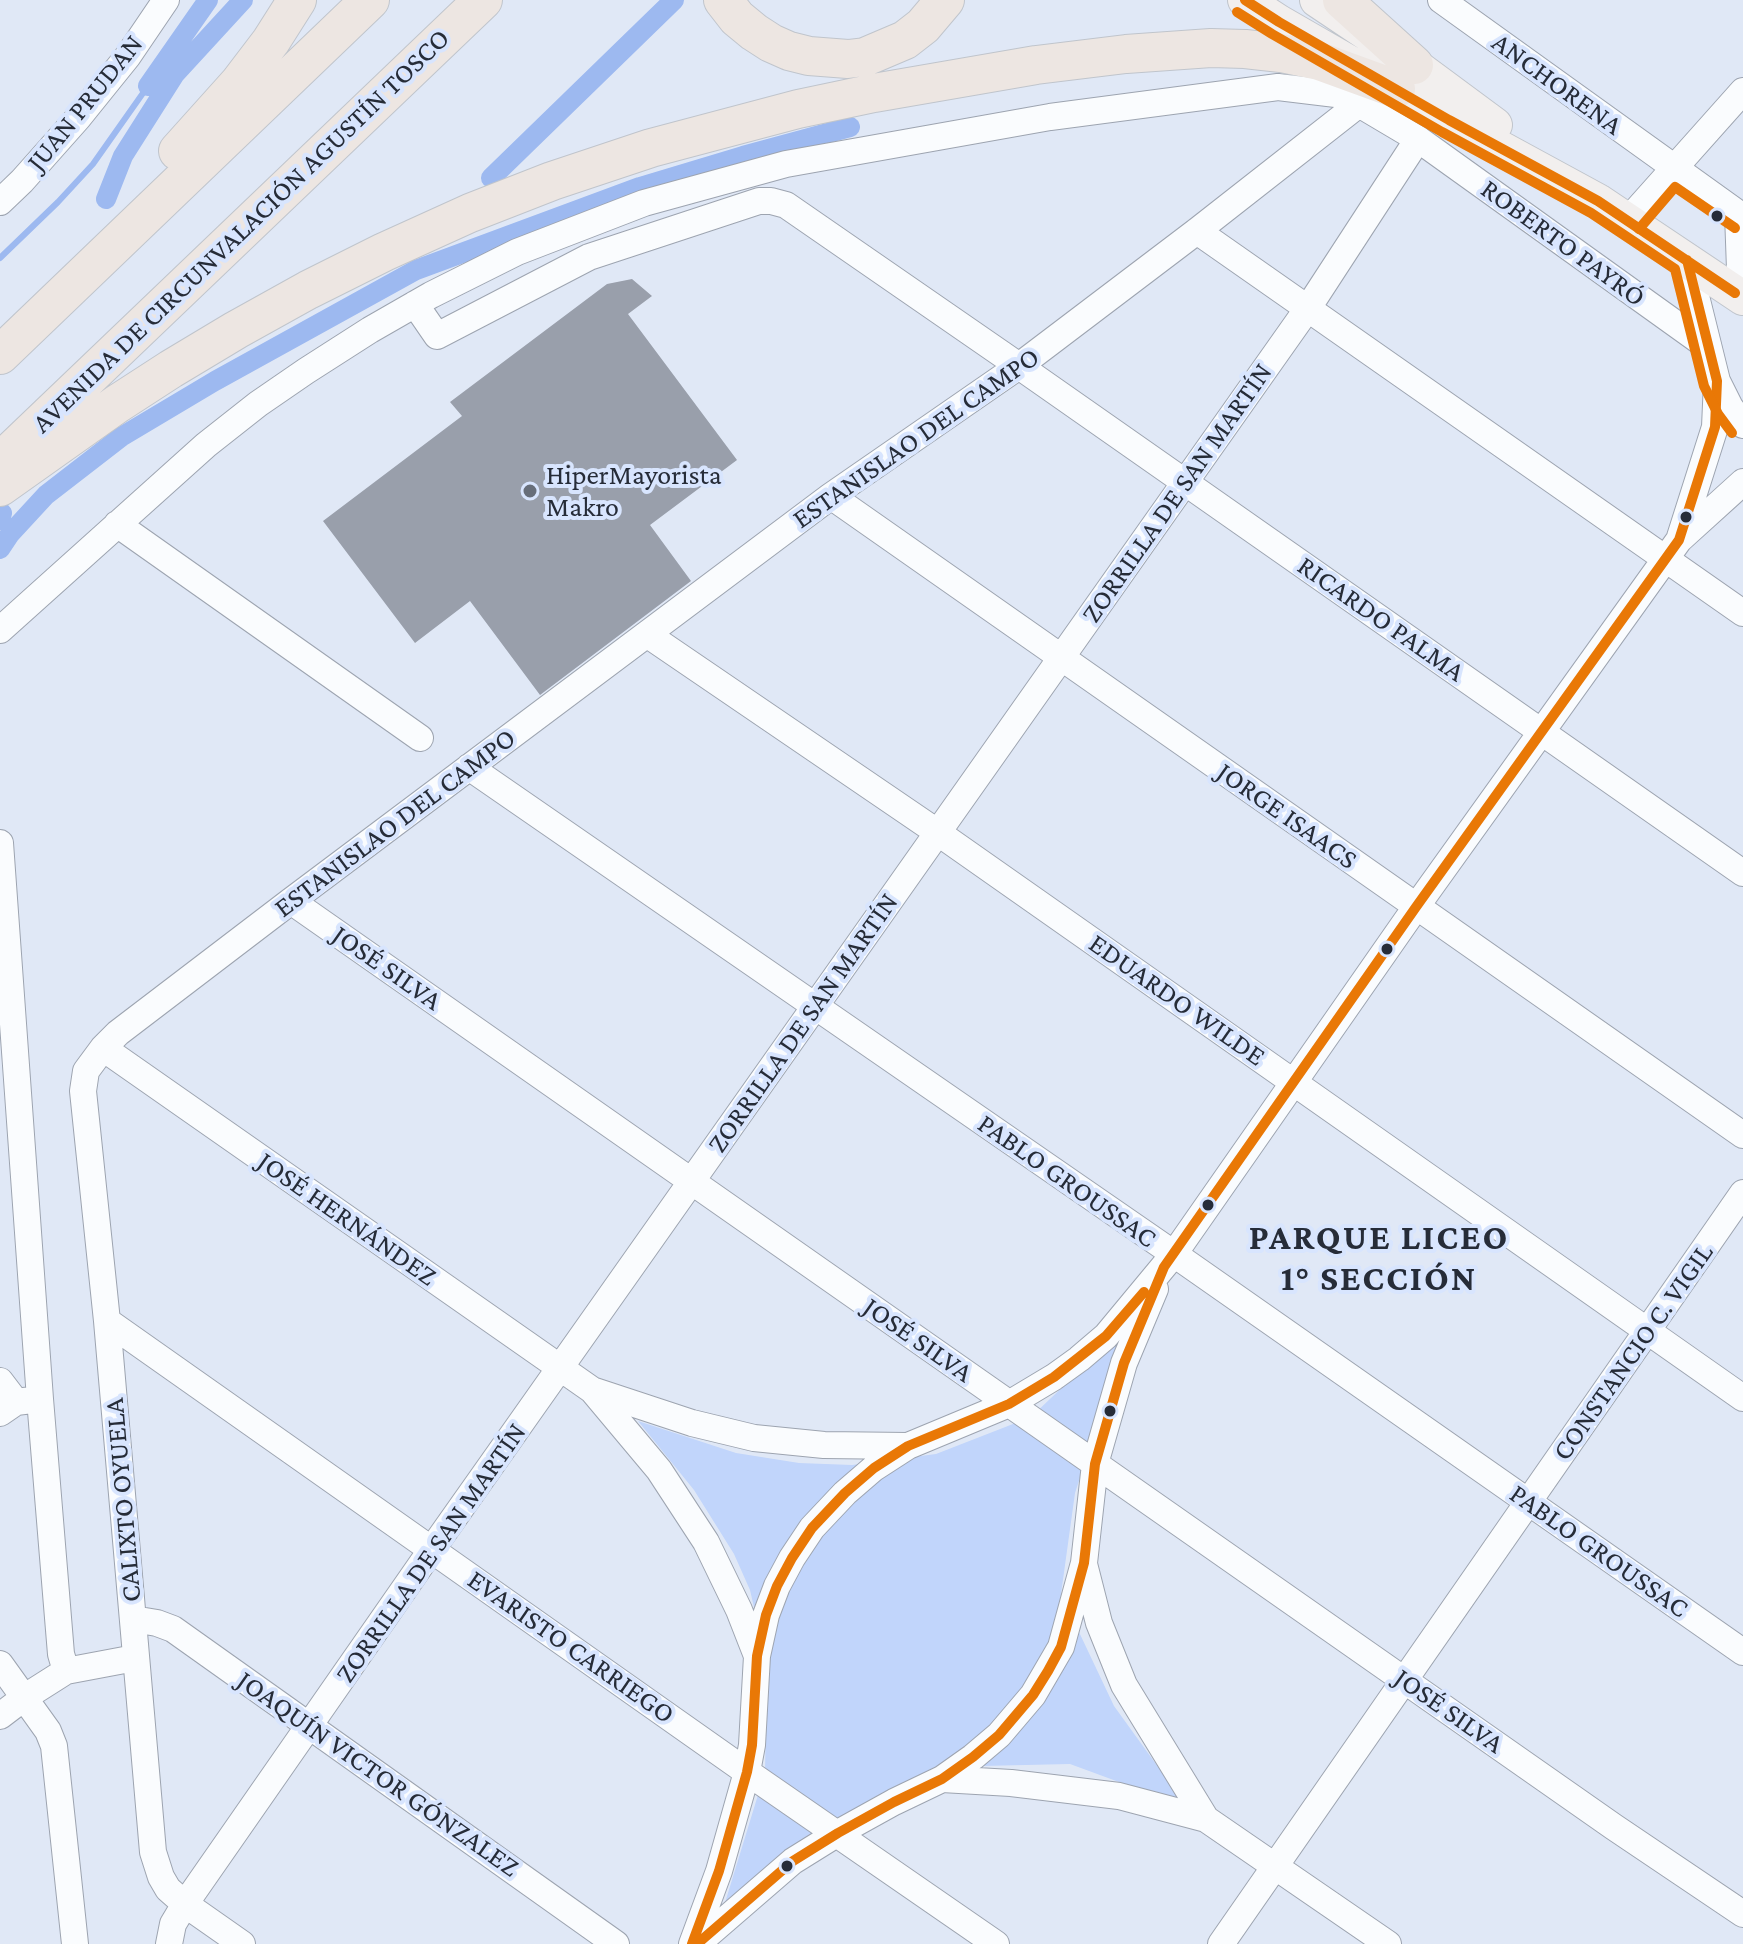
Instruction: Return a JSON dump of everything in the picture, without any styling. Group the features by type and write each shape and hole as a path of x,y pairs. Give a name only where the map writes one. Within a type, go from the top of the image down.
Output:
{"highway":[{"path":"0,325 205,123 255,62 297,0"},
{"path":"0,355 370,0"},
{"name":"AVENIDA DE CIRCUNVALACIÓN AGUSTÍN TOSCO","path":"0,462 483,0"},
{"path":"723,0 737,18 771,43 809,56 848,59 865,57 905,40 923,26 945,0"},
{"path":"1342,0 1405,77"},
{"path":"0,487 131,395 308,290 470,213 552,181 651,148 874,93 1036,65 1126,54 1211,48 1245,49 1405,77"}],"main road":[{"path":"1245,0 1279,22 1405,77"},
{"path":"1317,0 1405,77 1628,220 1742,298"}],"street":[{"name":"JUAN PRUDAN","path":"0,202 78,118 128,56 166,0"},
{"name":"ANCHORENA","path":"1441,0 1740,216"},
{"name":"ROBERTO PAYRÓ","path":"0,630 206,445 258,404 415,304 517,252 670,195 786,164 1050,117 1278,87 1336,94 1418,139 1708,347"},
{"path":"1628,220 1743,91"},
{"name":"ESTANISLAO DEL CAMPO","path":"103,1048 118,1033 291,901 831,496 1019,366 1359,104"},
{"name":"ZORRILLA DE SAN MARTÍN","path":"185,1904 1308,308 1418,139"},
{"name":"RICARDO PALMA","path":"415,304 437,336 589,257 759,201 786,205 1743,873"},
{"path":"1740,216 1742,298"},
{"path":"1197,231 1672,550 1743,613"},
{"path":"1687,260 1717,381 1743,425"},
{"path":"1672,550 1715,427 1717,381"},
{"path":"695,1944 747,1772 752,1745 757,1656 766,1615 777,1586 812,1528 874,1468 908,1446 1009,1404 1054,1377 1106,1336 1169,1261 1416,907 1672,550 1743,482"},
{"name":"JORGE ISAACS","path":"831,496 1743,1135"},
{"path":"117,524 420,738"},
{"name":"EDUARDO WILDE","path":"648,635 937,832 1743,1398"},
{"name":"PABLO GROUSSAC","path":"469,767 815,1006 1169,1261 1529,1502 1743,1652"},
{"path":"0,843 18,1405 66,1671"},
{"name":"JOSÉ SILVA","path":"291,901 1614,1827 1743,1914"},
{"name":"CALIXTO OYUELA","path":"103,1048 86,1071 83,1091 107,1321 153,1852 168,1889 242,1944"},
{"name":"JOSÉ HERNÁNDEZ","path":"103,1048 592,1390 659,1470 706,1542 729,1587 757,1656"},
{"name":"CONSTANCIO C. VIGIL","path":"1221,1944 1743,1193"},
{"path":"695,1944 793,1861 894,1802 942,1779 973,1757 999,1735 1033,1695 1061,1647 1084,1563 1095,1464 1124,1363 1169,1261"},
{"name":"EVARISTO CARRIEGO","path":"107,1321 996,1944"},
{"path":"0,1381 18,1405"},
{"name":"JOSÉ HERNÁNDEZ","path":"592,1390 692,1423 754,1438 824,1445 908,1446"},
{"path":"1084,1563 1099,1623 1124,1685 1206,1819"},
{"name":"JOAQUÍN VICTOR GÓNZALEZ","path":"133,1619 173,1629 616,1944"},
{"path":"0,1716 66,1671 135,1658"},
{"path":"0,1664 48,1731 54,1746 75,1944"},
{"path":"942,1779 1011,1783 1119,1796 1206,1819 1388,1944"},
{"path":"169,1944 173,1924 185,1904"}],"shaded area":[{"path":"1130,1323 1075,1493 1061,1594 1114,1706 1187,1807 1070,1764 937,1767 828,1823 724,1906 765,1772 767,1664 750,1590 734,1554 694,1490 638,1421 736,1453 799,1463 852,1465 936,1454 1031,1417"}],"building":[{"name":"HiperMayorista Makro","path":"632,279 652,296 628,314 737,460 650,525 691,581 540,695 470,601 415,643 323,521 462,416 450,402 607,284"}],"waterway":[{"path":"148,86 208,0"},
{"path":"106,199 123,156 175,74 243,0"},
{"path":"491,178 674,0"},
{"path":"0,258 93,164 148,86"},
{"path":"0,549 46,495 121,437 215,381 416,270 640,187 850,127"},
{"path":"0,520 2,513"}],"transit line":[{"path":"1245,0 1449,120 1598,201 1735,293"},
{"path":"1237,12 1442,132 1591,213 1675,269 1704,386 1732,433"},
{"path":"1639,229 1675,187 1735,228"},
{"path":"697,1944 793,1861 894,1802 942,1779 973,1757 999,1735 1033,1695 1048,1671 1061,1647 1084,1563 1095,1464 1124,1363 1164,1267 1416,907 1679,540 1715,427 1717,381 1687,260"},
{"path":"692,1944 719,1871 747,1772 752,1745 757,1656 766,1615 777,1586 812,1528 874,1468 908,1446 1009,1404 1054,1377 1106,1336 1144,1292"}],"place":[{"name":"HiperMayorista Makro","path":"530,491"}],"district":[{"name":"PARQUE LICEO 1° SECCIÓN","path":"1379,1258"}]}
